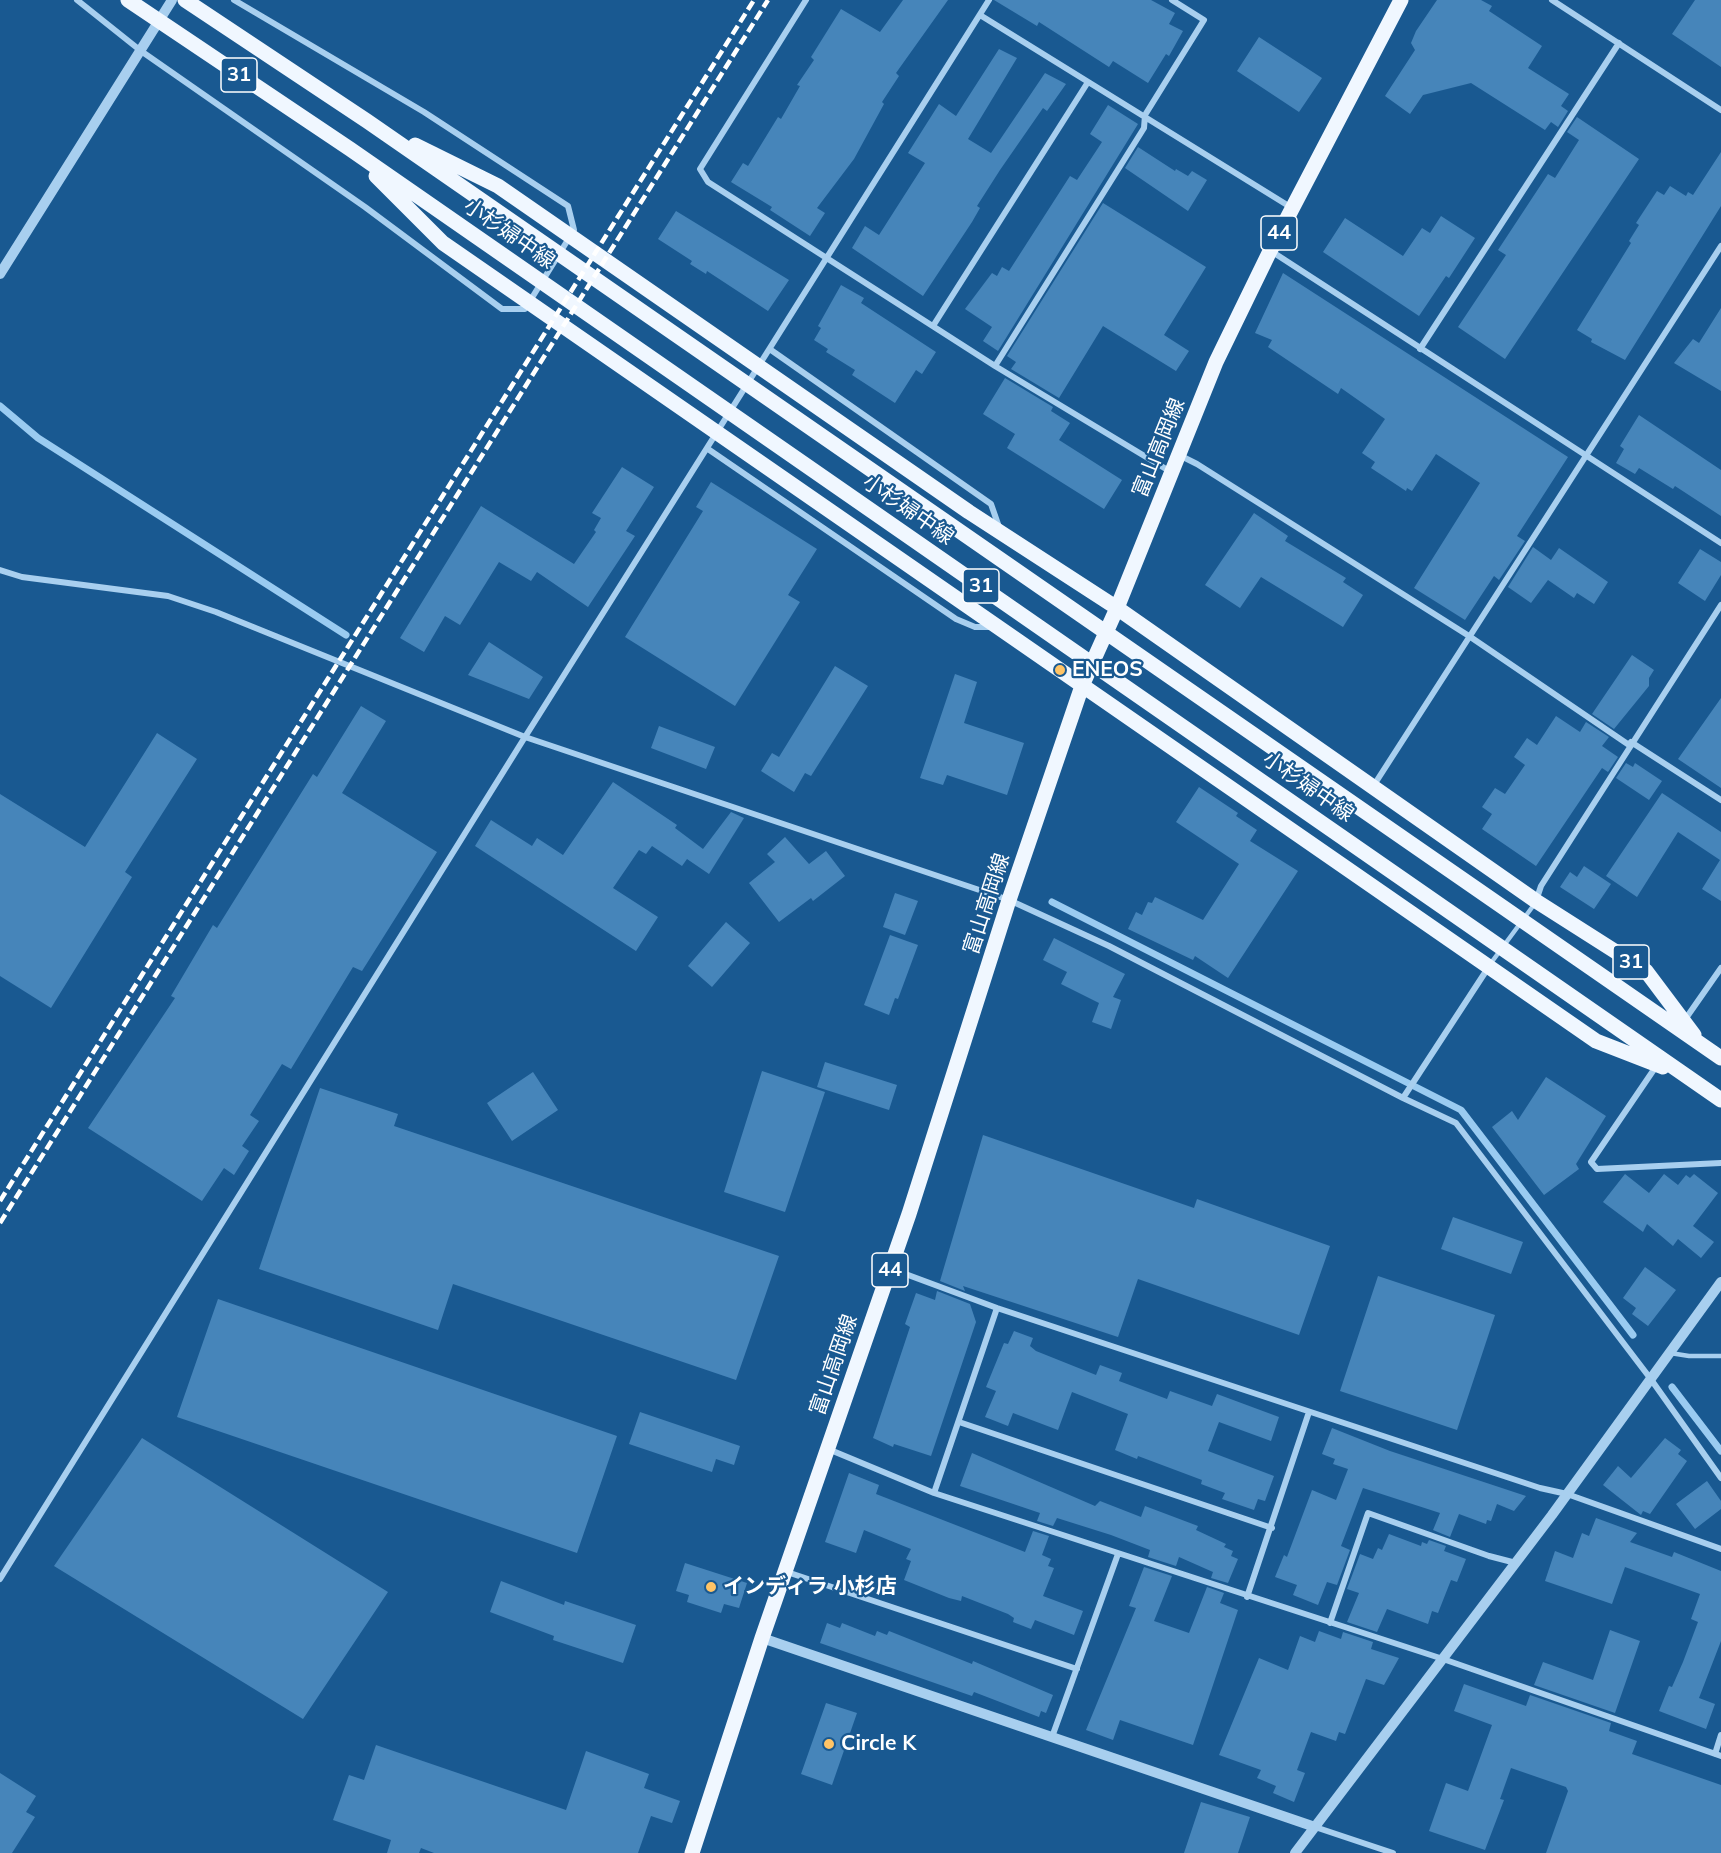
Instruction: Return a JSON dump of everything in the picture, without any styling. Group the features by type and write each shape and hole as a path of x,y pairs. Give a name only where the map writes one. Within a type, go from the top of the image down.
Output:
{"main road":[{"name":"小杉婦中線","path":"128,0 350,149 1612,1023 1680,1074 1721,1100"},
{"name":"小杉婦中線","path":"185,0 367,120 1624,993 1721,1058"},
{"name":"富山高岡線","path":"692,1853 762,1638 890,1269 1082,686 1117,608 1216,362 1270,251 1401,0"},
{"name":"31","path":"367,120 498,186 969,512 1117,608 1536,901 1646,971 1703,1046"},
{"name":"31","path":"350,149 443,243 1596,1041 1680,1074"}],"street":[{"path":"77,0 141,51 355,201 502,309 525,309 573,230 568,206 424,112 234,0"},
{"path":"0,274 172,0"},
{"path":"806,0 700,169 708,182 995,366 1172,472"},
{"path":"0,1579 525,737 771,350 989,0"},
{"path":"995,366 1144,128 1145,115 1204,20 1172,0"},
{"path":"1552,0 1721,110"},
{"path":"980,15 1292,208"},
{"path":"1420,349 1619,43"},
{"path":"933,326 1088,82"},
{"path":"1373,787 1721,246"},
{"path":"1270,251 1721,543"},
{"path":"771,350 991,504 1001,533"},
{"path":"708,449 956,619 975,627 997,626"},
{"path":"1179,455 1197,464 1469,636 1630,744 1721,800"},
{"path":"0,570 22,577 168,596 207,608 525,737 1010,900 1109,946 1403,1098 1456,1123 1650,1378 1721,1478"},
{"path":"1536,901 1541,886 1721,605"},
{"path":"1403,1098 1490,966"},
{"path":"1684,1022 1721,968"},
{"path":"1657,1065 1591,1162 1597,1169 1721,1163"},
{"path":"890,1269 997,1308 1309,1412 1540,1488 1567,1494 1721,1549"},
{"path":"1295,1853 1516,1563 1721,1282"},
{"path":"933,1493 997,1308"},
{"path":"1247,1597 1309,1412"},
{"path":"959,1422 1272,1528"},
{"path":"827,1449 933,1493 1443,1659 1718,1755 1721,1735"},
{"path":"1330,1623 1368,1513 1489,1556 1516,1563"},
{"path":"1052,1737 1118,1554"},
{"path":"785,1571 1077,1669"},
{"path":"762,1638 1392,1853"}],"lane":[{"path":"1490,966 1536,901"},
{"path":"1669,1353 1721,1356"}],"building":[{"path":"903,0 948,0 896,73 899,76 882,102 884,104 854,159 817,208 825,213 810,236 770,210 772,207 731,182 743,163 748,166 778,117 781,119 800,86 797,85 814,60 811,57 841,9 880,32"},
{"path":"994,0 1151,0 1175,13 1169,24 1183,31 1169,56 1166,54 1148,83 1113,61 1109,67 1039,22 1037,26"},
{"path":"1437,0 1481,0 1492,6 1489,11 1542,46 1528,68 1569,94 1561,106 1568,111 1558,127 1551,122 1545,130 1471,83 1423,95 1410,114 1385,96 1415,50 1411,43 1416,31"},
{"path":"1695,0 1721,0 1721,67 1672,34"},
{"path":"1259,37 1322,78 1299,112 1237,71"},
{"path":"999,49 1017,58 968,139 991,153 1045,73 1066,84 1047,111 1043,108 1000,170 977,206 980,208 972,222 923,296 852,248 865,226 879,235 925,163 908,153 939,104 956,116"},
{"path":"1108,105 1138,124 998,351 983,341 992,327 965,309 992,273 997,276 1002,267 1009,271 1070,176 1077,180 1102,142 1090,134"},
{"path":"1577,117 1639,159 1505,359 1458,327 1506,255 1498,250 1548,174 1555,178 1579,140 1567,132"},
{"path":"1138,147 1175,171 1176,169 1188,176 1192,171 1207,180 1188,211 1125,168"},
{"path":"1721,152 1721,206 1625,360 1591,342 1592,339 1577,330 1631,243 1629,241 1639,225 1636,223 1657,191 1664,195 1670,186 1686,196 1688,192 1693,195"},
{"path":"1103,203 1206,267 1164,335 1189,351 1176,371 1103,326 1059,398 1011,369 1016,362 1007,356"},
{"path":"676,211 789,280 768,311 707,271 706,274 690,264 692,261 658,239"},
{"path":"1441,216 1475,238 1449,278 1446,276 1419,316 1323,252 1345,218 1403,256 1422,228 1430,233"},
{"path":"1283,273 1568,457 1517,536 1525,541 1499,580 1494,576 1465,620 1414,588 1480,483 1436,454 1412,491 1407,488 1406,491 1371,468 1375,462 1362,453 1385,419 1341,388 1338,394 1268,347 1272,340 1255,333"},
{"path":"841,285 864,298 861,303 936,352 922,374 916,370 895,403 852,375 855,370 826,352 828,349 814,340 821,328 818,326"},
{"path":"1721,308 1721,391 1674,363 1693,339 1699,343"},
{"path":"1005,378 1053,407 1051,411 1070,423 1059,440 1122,480 1104,509 1007,448 1015,434 983,414"},
{"path":"1639,415 1721,470 1721,516 1675,486 1673,489 1639,468 1635,474 1616,463 1624,449 1620,446"},
{"path":"622,467 654,487 626,531 635,536 588,607 537,572 531,581 499,562 460,625 445,616 424,652 400,638 481,506 574,564 596,532 594,530 601,518 592,513"},
{"path":"711,482 817,549 788,595 800,602 735,706 625,637 703,511 696,507"},
{"path":"1254,513 1288,536 1285,541 1346,578 1343,582 1363,595 1343,627 1261,577 1240,608 1205,585"},
{"path":"1533,547 1551,560 1559,548 1608,582 1594,604 1577,593 1574,598 1548,580 1531,603 1508,587"},
{"path":"1700,549 1721,562 1721,575 1705,601 1678,583"},
{"path":"489,642 543,677 529,699 468,675"},
{"path":"1632,655 1654,670 1649,678 1649,686 1614,729 1592,714"},
{"path":"835,666 868,686 811,776 805,773 794,792 761,771 772,753 779,757"},
{"path":"955,674 977,682 964,723 1024,743 1007,795 947,775 943,785 920,778"},
{"path":"1721,698 1721,788 1678,759"},
{"path":"361,706 386,721 342,793 437,852 362,971 353,967 291,1069 282,1064 250,1115 259,1121 242,1146 249,1151 234,1175 224,1168 202,1201 88,1128 175,998 171,996 213,925 217,928 313,774 317,777"},
{"path":"1556,716 1580,732 1586,722 1609,737 1602,746 1618,757 1608,772 1602,768 1536,866 1482,829 1492,814 1482,807 1495,788 1505,794 1525,765 1514,757 1527,738 1537,745"},
{"path":"659,726 715,747 706,769 651,748"},
{"path":"157,733 197,759 125,872 132,877 51,1008 0,976 0,794 85,847"},
{"path":"1626,763 1633,767 1635,763 1662,781 1649,800 1616,778"},
{"path":"613,782 677,825 675,828 703,849 731,812 744,818 709,874 687,859 682,866 652,846 646,854 639,850 613,888 658,917 636,951 475,846 491,820 532,846 537,838 563,855"},
{"path":"1199,787 1238,813 1236,816 1257,830 1250,841 1298,871 1228,978 1195,956 1193,960 1128,929 1136,912 1142,915 1148,902 1152,903 1155,897 1203,920 1239,864 1176,822"},
{"path":"1662,793 1721,832 1721,901 1702,889 1720,860 1678,832 1637,897 1606,876"},
{"path":"785,837 809,864 826,851 845,876 813,901 811,898 779,922 749,883 775,862 767,854"},
{"path":"1584,866 1611,884 1594,909 1560,887 1570,872 1577,877"},
{"path":"895,893 918,901 905,935 883,927"},
{"path":"726,922 750,943 712,987 688,966"},
{"path":"890,935 918,945 898,999 895,998 889,1015 864,1005"},
{"path":"1054,938 1125,974 1113,997 1121,1000 1111,1029 1092,1022 1099,1003 1061,984 1067,972 1043,960"},
{"path":"825,1062 897,1085 889,1110 817,1087"},
{"path":"762,1071 825,1092 785,1212 724,1192"},
{"path":"533,1072 558,1110 512,1141 487,1103"},
{"path":"1546,1077 1606,1116 1576,1164 1579,1169 1544,1195 1492,1127 1512,1111 1518,1120"},
{"path":"320,1088 398,1114 394,1126 779,1256 736,1380 453,1284 438,1330 259,1269"},
{"path":"983,1135 1194,1208 1197,1199 1330,1246 1299,1335 1138,1279 1118,1337 963,1286 965,1291 940,1281"},
{"path":"1625,1174 1649,1193 1664,1174 1678,1185 1686,1175 1690,1178 1694,1174 1718,1193 1693,1226 1714,1242 1701,1258 1678,1239 1673,1246 1647,1224 1643,1232 1603,1202"},
{"path":"1453,1217 1523,1242 1511,1274 1441,1249"},
{"path":"1645,1267 1676,1290 1648,1326 1632,1314 1636,1308 1623,1298"},
{"path":"1378,1276 1495,1315 1457,1430 1340,1391"},
{"path":"937,1291 970,1304 976,1322 931,1456 894,1444 893,1447 873,1438 910,1327 905,1324 916,1293 935,1300"},
{"path":"218,1299 617,1436 577,1553 177,1417"},
{"path":"1014,1331 1033,1338 1030,1346 1036,1351 1096,1375 1100,1365 1122,1373 1119,1381 1167,1399 1170,1391 1212,1406 1217,1394 1279,1417 1271,1441 1219,1422 1208,1451 1274,1476 1265,1501 1258,1499 1254,1510 1222,1499 1225,1493 1201,1484 1202,1480 1138,1456 1137,1459 1115,1450 1128,1414 1072,1392 1058,1430 1013,1413 1008,1426 985,1417 996,1391 986,1387 1004,1343 1008,1344"},
{"path":"640,1412 740,1446 734,1465 716,1459 712,1472 629,1444"},
{"path":"1332,1428 1390,1451 1526,1496 1514,1511 1497,1504 1491,1521 1487,1520 1486,1524 1459,1514 1450,1537 1433,1530 1440,1513 1363,1488 1341,1546 1350,1550 1337,1585 1327,1582 1318,1605 1293,1595 1297,1585 1275,1577 1284,1555 1287,1557 1312,1490 1336,1500 1348,1469 1333,1464 1335,1459 1322,1454"},
{"path":"142,1438 388,1592 303,1719 54,1566"},
{"path":"1665,1438 1681,1450 1678,1454 1687,1461 1650,1514 1643,1511 1641,1515 1603,1485 1618,1466 1631,1478"},
{"path":"972,1453 1095,1506 1100,1501 1141,1517 1145,1506 1198,1526 1196,1530 1226,1544 1224,1547 1233,1551 1231,1556 1238,1559 1228,1583 1211,1578 1213,1572 1179,1557 1176,1566 1148,1557 1150,1550 1111,1535 1057,1518 1053,1526 1037,1521 1040,1513 960,1486"},
{"path":"849,1473 879,1485 876,1494 1025,1552 1033,1531 1049,1536 1042,1555 1051,1559 1048,1566 1054,1568 1043,1596 1083,1611 1074,1635 1035,1620 1031,1629 1013,1622 1014,1618 1008,1614 962,1596 961,1601 949,1598 904,1580 911,1561 906,1559 911,1549 864,1530 856,1553 825,1542"},
{"path":"1707,1481 1721,1501 1721,1509 1695,1529 1676,1504"},
{"path":"1596,1518 1637,1533 1630,1542 1672,1557 1674,1552 1721,1571 1721,1641 1699,1698 1715,1704 1706,1729 1659,1711 1669,1686 1672,1687 1683,1662 1698,1622 1691,1619 1700,1594 1625,1567 1612,1604 1545,1581 1555,1551 1573,1558 1582,1533 1589,1536"},
{"path":"1389,1534 1421,1546 1422,1542 1427,1544 1429,1540 1446,1546 1444,1551 1466,1559 1457,1582 1451,1580 1438,1613 1432,1611 1428,1624 1387,1609 1377,1632 1347,1622 1359,1593 1347,1589 1360,1554 1373,1559 1378,1548 1382,1550"},
{"name":"インディラ 小杉店","path":"685,1563 747,1583 739,1608 724,1604 721,1613 687,1602 689,1595 676,1591"},
{"path":"1144,1567 1172,1576 1154,1621 1189,1633 1207,1587 1224,1593 1220,1603 1238,1610 1193,1745 1120,1720 1113,1740 1086,1730 1136,1608 1129,1606"},
{"path":"501,1581 564,1605 565,1601 636,1625 623,1663 553,1640 554,1636 490,1612"},
{"path":"827,1623 840,1628 842,1623 875,1636 877,1631 887,1635 889,1631 972,1664 973,1661 1053,1695 1046,1713 1041,1711 1039,1717 974,1692 972,1696 820,1643"},
{"path":"1610,1630 1640,1641 1615,1713 1534,1685 1543,1662 1593,1680"},
{"path":"1319,1631 1341,1639 1343,1632 1373,1642 1371,1649 1399,1658 1384,1685 1366,1679 1345,1734 1339,1732 1336,1741 1311,1732 1297,1770 1305,1773 1294,1802 1273,1793 1276,1786 1257,1778 1261,1770 1219,1755 1259,1658 1288,1670 1300,1636 1315,1642"},
{"path":"1464,1684 1526,1706 1530,1695 1611,1723 1609,1731 1637,1741 1632,1754 1721,1785 1721,1853 1546,1853 1568,1791 1566,1787 1511,1768 1500,1799 1504,1800 1485,1850 1429,1831 1446,1783 1468,1791 1492,1725 1454,1711"},
{"name":"Circle K","path":"826,1703 857,1713 832,1785 801,1774"},
{"path":"376,1745 566,1810 586,1751 649,1774 644,1788 680,1801 672,1823 651,1816 638,1853 434,1853 421,1848 419,1853 387,1853 391,1840 333,1820 349,1775 364,1780"},
{"path":"0,1773 36,1796 26,1812 35,1817 12,1853 0,1853"},
{"path":"1201,1802 1250,1817 1238,1853 1184,1853"}],"waterway":[{"path":"0,406 38,438 346,635"},
{"path":"1052,902 1461,1110 1633,1335"},
{"path":"1672,1387 1721,1451"}],"railway":[{"path":"0,1201 754,0"},
{"path":"0,1223 768,0"}],"place":[{"name":"ENEOS","path":"1060,670"},
{"name":"インディラ 小杉店","path":"711,1587"},
{"name":"Circle K","path":"829,1744"}]}
